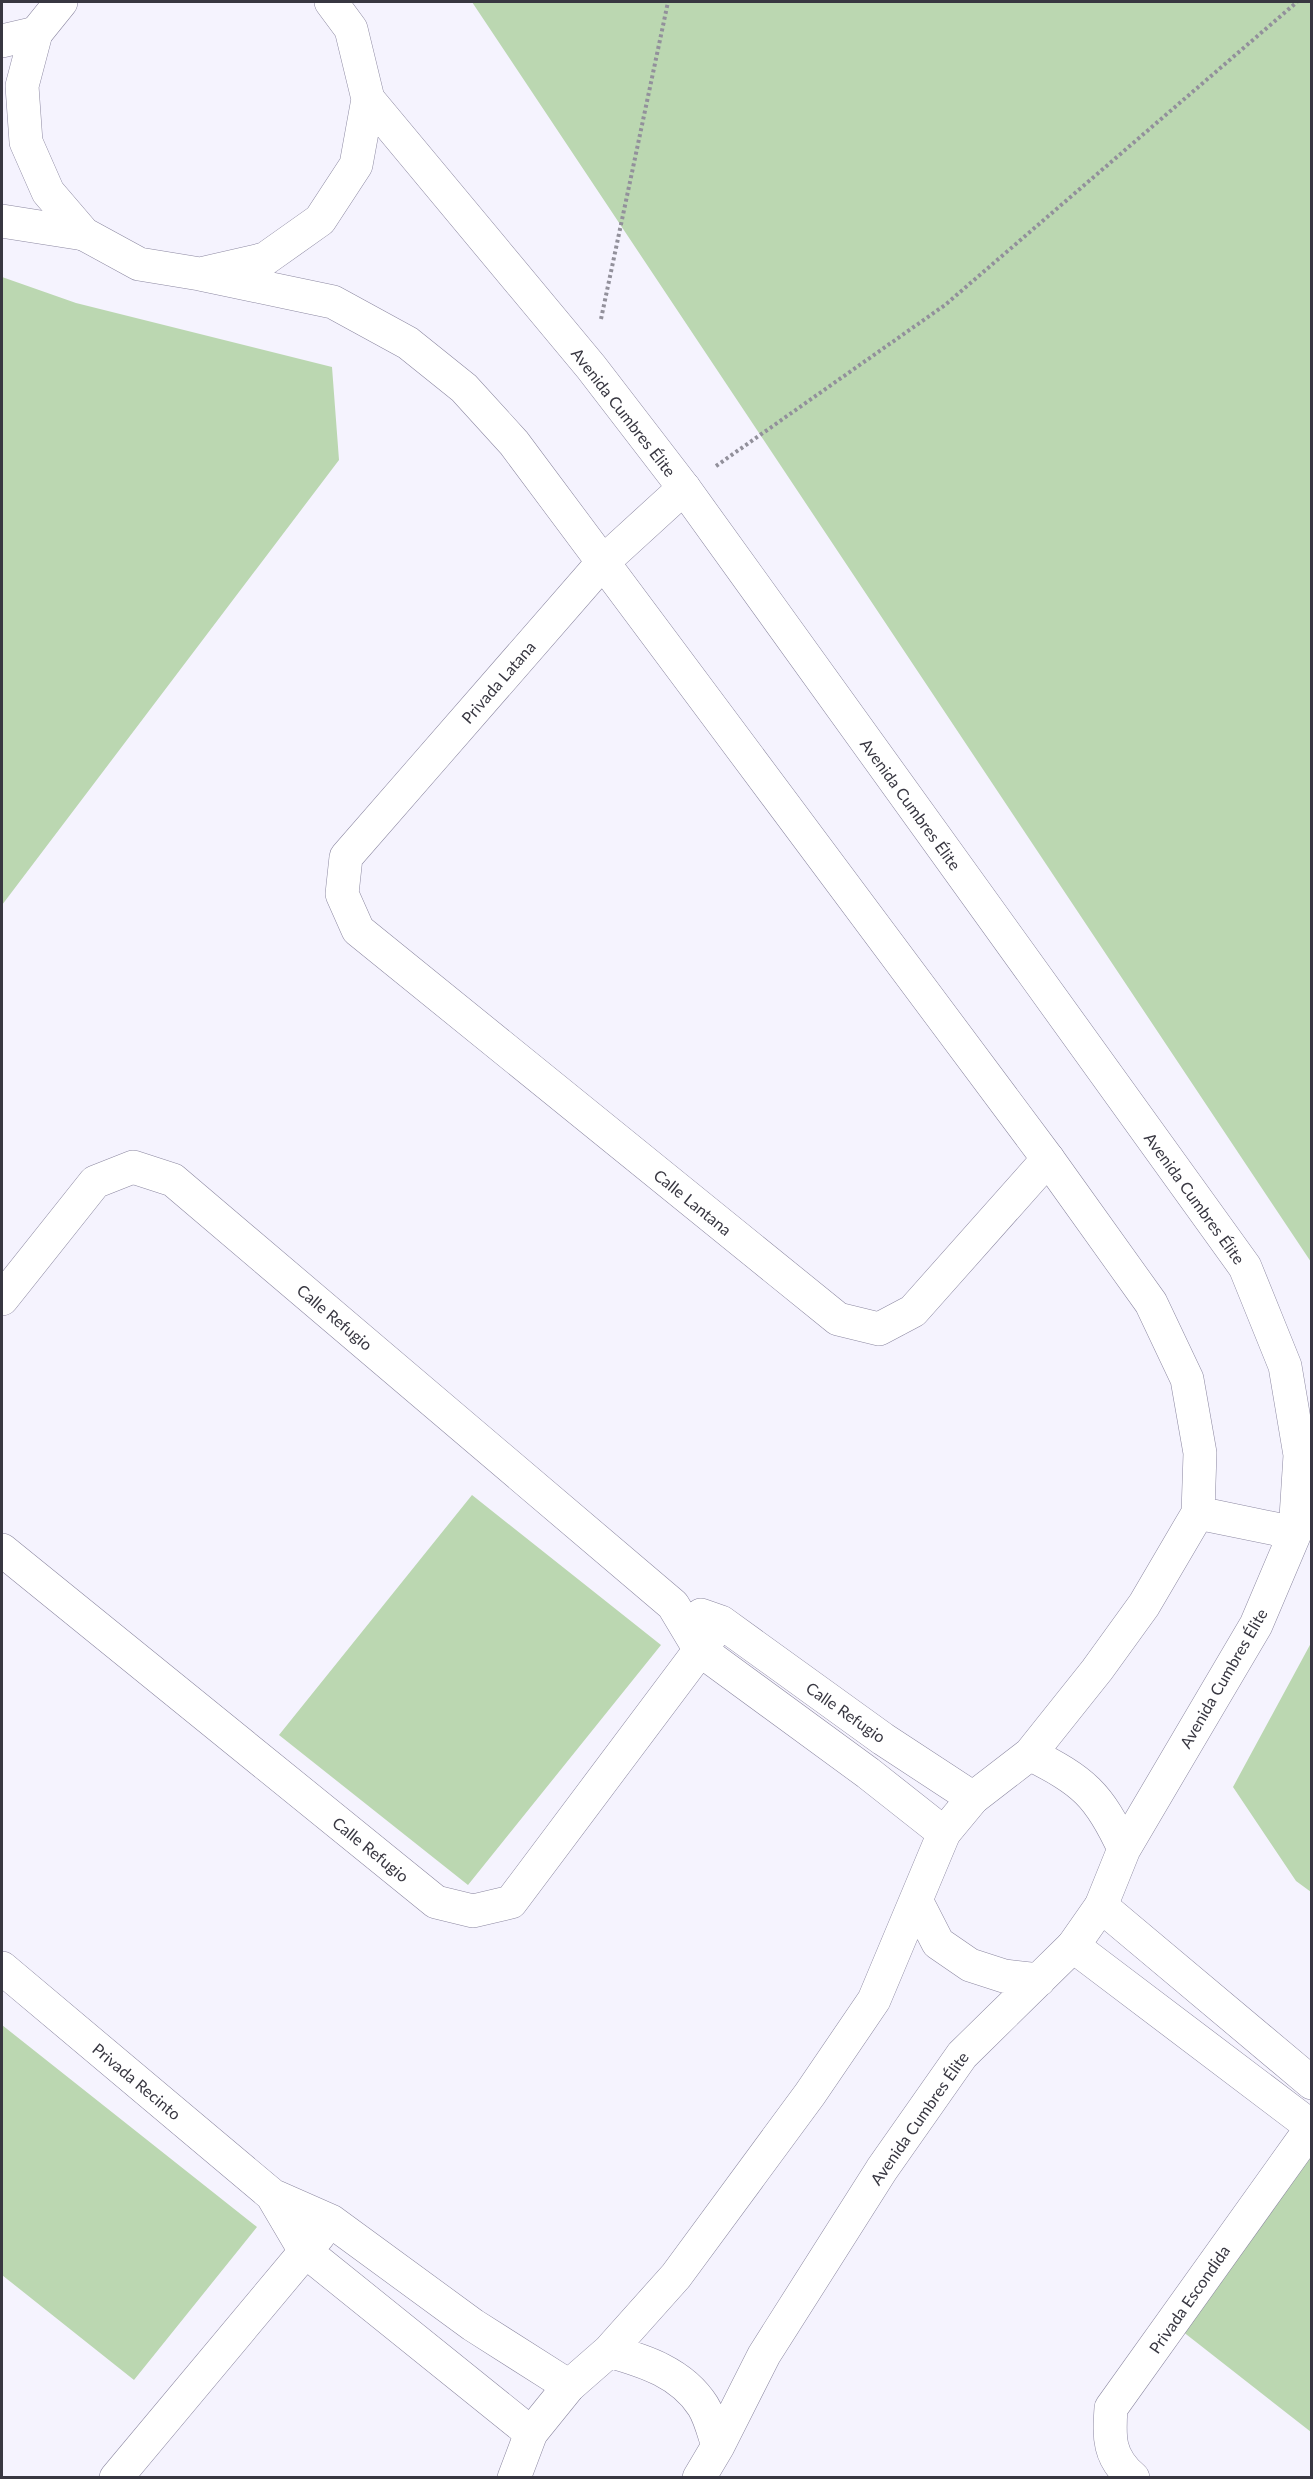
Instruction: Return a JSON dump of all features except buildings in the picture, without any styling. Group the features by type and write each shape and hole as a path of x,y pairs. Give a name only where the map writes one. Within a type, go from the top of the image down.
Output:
{"street":[{"path":"61,2 36,33 22,86 26,142 48,192 84,234"},
{"path":"200,274 265,259 320,220 356,165 368,99 351,29 331,2"},
{"path":"2,41 36,33"},
{"name":"Avenida Cumbres Élite","path":"368,99 591,367 684,488 1245,1268 1285,1366 1300,1455 1294,1533 1256,1625 1124,1849 1101,1906 1073,1946 962,2055 889,2160 764,2355 718,2446 699,2478"},
{"path":"2,221 84,234 139,264 200,274 333,302 408,343 464,388 507,435 1048,1159 1151,1303 1188,1379 1200,1453 1198,1513 1144,1605 1097,1670 1030,1754 973,1798 944,1833 874,2000 810,2094 676,2276 609,2351 569,2386 531,2433 514,2478"},
{"name":"Privada Latana","path":"342,894 346,857 603,562 684,488"},
{"name":"Calle Lantana","path":"342,894 358,930 838,1319 879,1329 913,1311 1048,1159"},
{"name":"Calle Refugio","path":"2,1299 95,1182 133,1167 173,1180 673,1605 700,1650 868,1773 944,1833"},
{"path":"1198,1513 1294,1533"},
{"name":"Calle Refugio","path":"2,1550 436,1902 473,1911 511,1902 722,1622"},
{"name":"Calle Refugio","path":"673,1605 722,1622 883,1739 973,1798"},
{"path":"1030,1754 1071,1775 1094,1797 1110,1819 1124,1849"},
{"path":"916,1900 938,1943 970,1965 1004,1976 1039,1980"},
{"path":"1101,1906 1311,2084"},
{"name":"Privada Escondida","path":"1073,1946 1152,2003 1311,2127 1111,2408 1109,2442 1125,2471 1133,2478"},
{"name":"Privada Recinto","path":"2,1968 272,2195 330,2221 473,2325 569,2386"},
{"name":"Privada Recinto","path":"272,2195 305,2251 531,2433"},
{"path":"116,2478 330,2221"},
{"path":"609,2351 650,2362 680,2381 704,2407 718,2446"}],"path":[{"path":"591,367 668,2"},
{"path":"684,488 945,305 1296,2"}],"green space":[{"path":"472,2 1311,2 1311,1262"},
{"path":"2,277 76,303 332,367 339,460 2,905"},
{"path":"472,1495 661,1645 468,1885 279,1735"},
{"path":"1311,1643 1311,1892 1296,1881 1233,1787"},
{"path":"2,2025 257,2227 134,2380 2,2275"},
{"path":"1311,2152 1311,2432 1182,2331"}]}
